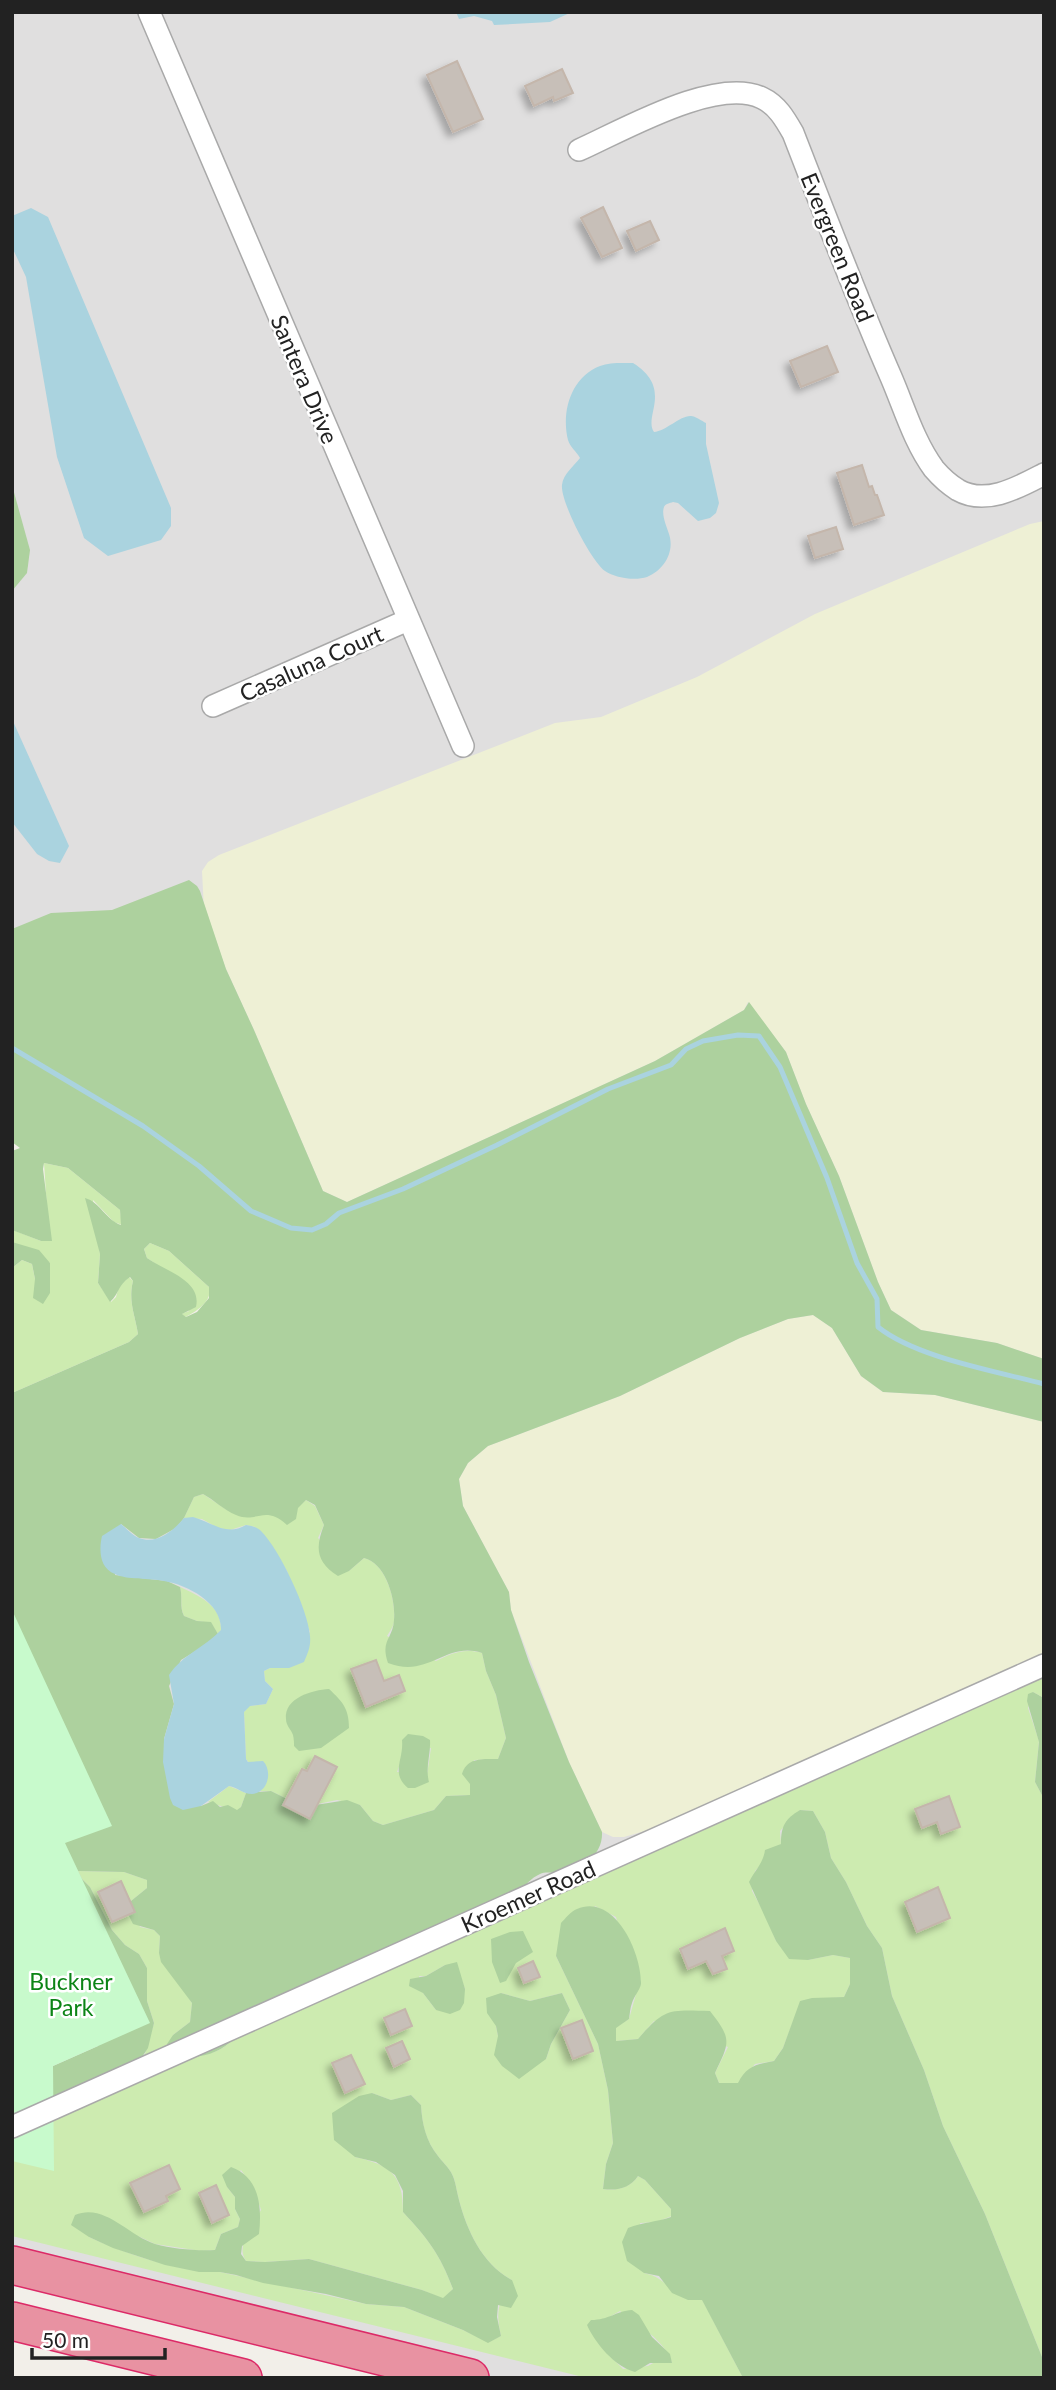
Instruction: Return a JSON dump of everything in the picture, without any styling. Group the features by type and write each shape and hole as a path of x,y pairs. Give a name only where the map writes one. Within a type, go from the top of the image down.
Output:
{"highway":[{"path":"12,2265 470,2378"},
{"path":"12,2321 243,2378"}],"street":[{"name":"Santera Drive","path":"149,12 463,746"},
{"name":"Evergreen Road","path":"579,150 663,111 709,96 733,93 761,97 780,111 793,134 923,452 936,471 957,489 972,495 989,495 1016,488 1044,474"},
{"name":"Casaluna Court","path":"213,706 408,620"},
{"name":"Kroemer Road","path":"12,2127 1044,1665"}],"shaded area":[{"path":"12,12 1044,12 1044,1676 1033,1681 1044,1708 1044,2378 470,2378 12,2265 12,2161 53,2098 53,2066 12,1609 341,1260 12,963"}],"green space":[{"path":"12,485 30,550 27,573 12,591"},
{"path":"1044,521 1044,1359 997,1343 921,1330 891,1310 839,1176 786,1052 748,1002 744,1010 655,1061 347,1202 323,1191 226,969 204,910 202,871 208,862 219,855 555,723 601,717 697,677 815,614 1030,524"},
{"path":"189,880 197,886 226,969 323,1191 347,1202 655,1061 744,1010 749,1002 786,1052 839,1176 891,1310 921,1330 997,1343 1044,1359 1044,1422 935,1395 883,1392 861,1376 832,1328 813,1315 788,1319 740,1338 620,1396 488,1446 468,1463 459,1479 463,1506 509,1592 511,1610 529,1662 569,1762 602,1832 595,1853 590,1859 570,1870 542,1873 520,1893 233,2039 219,2050 190,2057 173,2051 167,2044 173,2035 190,2022 192,2003 161,1962 160,1936 154,1930 133,1924 126,1910 131,1901 147,1888 147,1880 124,1872 78,1871 90,1887 112,1930 125,1945 139,1954 147,1968 147,2001 154,2023 148,2048 140,2060 12,2116 53,2066 98,2046 12,1777 12,1393 129,1342 138,1334 132,1302 133,1281 130,1277 110,1302 98,1283 100,1254 85,1198 121,1225 120,1210 68,1168 44,1163 52,1241 41,1241 12,1230 12,1151 20,1148 12,1142 12,929 51,913 112,910","holes":["150,1243 169,1251 209,1287 209,1298 197,1312 186,1317 182,1314 196,1307 193,1290 180,1277 147,1258 144,1249","203,1494 236,1515 272,1516 287,1525 296,1519 298,1508 306,1500 315,1505 324,1525 319,1541 319,1554 325,1565 338,1576 349,1571 364,1558 378,1567 388,1583 394,1612 393,1626 385,1649 388,1663 402,1667 415,1666 457,1652 482,1653 506,1738 498,1759 476,1760 464,1768 462,1774 470,1784 470,1795 446,1796 434,1810 383,1825 373,1821 360,1805 347,1800 303,1807 271,1791 246,1793 241,1807 237,1810 228,1805 220,1807 213,1801 201,1806 164,1739 174,1704 169,1686 181,1660 218,1634 211,1622 184,1616 180,1587 167,1581 115,1575 121,1524 139,1538 156,1539 176,1528 194,1497"]},
{"path":"44,1163 68,1168 120,1210 122,1225 114,1222 93,1200 100,1254 98,1283 111,1302 116,1297 119,1286 129,1277 133,1281 132,1302 138,1334 129,1342 12,1393 12,1268 22,1260 32,1264 35,1279 50,1293 50,1263 12,1242 13,1230 41,1241 47,1208"},
{"path":"12,1242 39,1250 50,1263 50,1293 43,1304 33,1298 35,1279 32,1264 22,1260 12,1268"},
{"path":"150,1243 169,1251 209,1287 206,1301 186,1317 181,1314 189,1311 156,1264 147,1258 144,1249"},
{"path":"813,1315 832,1328 861,1376 883,1392 935,1395 1044,1422 1044,1656 662,1826 624,1837 613,1837 602,1832 569,1762 511,1610 509,1592 463,1506 459,1479 468,1463 488,1446 620,1396 740,1338 788,1319"},
{"path":"203,1494 227,1510 252,1517 265,1513 278,1516 298,1507 306,1500 315,1506 324,1525 318,1538 349,1571 364,1558 372,1561 384,1575 394,1612 393,1625 387,1636 436,1661 458,1652 482,1653 506,1738 498,1759 474,1760 470,1795 446,1796 434,1810 383,1825 373,1821 360,1805 337,1800 303,1807 271,1791 260,1791 266,1784 246,1759 244,1712 249,1706 266,1704 273,1689 265,1681 264,1671 310,1632 287,1571 255,1527 246,1525 230,1530 218,1528 202,1519 184,1518 194,1497","holes":["431,1748 427,1775 397,1772 404,1753"]},
{"path":"180,1587 202,1598 214,1608 220,1622 221,1630 218,1634 211,1623 184,1616"},
{"name":"Buckner Park","path":"12,1610 112,1826 65,1843 150,2023 53,2066 54,2171 12,2161"},
{"path":"1044,1676 1044,1698 1033,1692 1028,1708 1039,1741 1035,1782 1044,1799 1044,2362 985,2214 943,2126 924,2070 892,1996 882,1948 867,1926 831,1858 825,1832 813,1811 800,1810 780,1831 781,1844 755,1871 752,1891 776,1941 808,1960 833,1955 850,1958 850,1984 844,1997 801,2001 783,2048 774,2061 755,2064 739,2083 719,2083 715,2073 728,2047 654,2021 638,2039 616,2041 616,2027 629,2019 636,1994 616,1917 595,1906 556,1956 598,2044 608,2090 613,2143 606,2164 603,2189 623,2188 638,2176 645,2180 671,2209 672,2216 656,2222 640,2223 644,2273 656,2277 687,2298 702,2299 743,2378 587,2378 12,2236 12,2138 188,2057 218,2050 233,2039","holes":["445,1965 457,1968 465,1989 436,2010 423,1993 419,1976 426,1976","501,1993 530,2001 562,1993 570,2010 551,2044 546,2059 498,2036 496,2026","372,2093 391,2100 411,2095 421,2105 428,2139 453,2175 462,2212 472,2235 493,2266 512,2280 499,2306 501,2336 488,2342 404,2307 366,2304 220,2272 171,2266 89,2237 138,2236 155,2244 201,2251 215,2250 221,2234 238,2227 240,2219 235,2209 235,2197 227,2187 241,2170 254,2188 261,2210 244,2242 243,2255 246,2261 309,2259 422,2290 443,2299 453,2289 432,2248 403,2212 401,2189 397,2180 386,2168 355,2157","620,2311 658,2341 672,2363 655,2362 648,2366 623,2369 603,2349 594,2335 604,2320"]},
{"path":"329,1689 344,1706 349,1728 321,1748 299,1751 294,1746 293,1735 286,1721 289,1706 307,1693"},
{"path":"1033,1692 1044,1698 1044,1799 1035,1782 1039,1742 1027,1701 1028,1694"},
{"path":"408,1734 430,1740 429,1782 415,1788 408,1788 399,1771 402,1740"},
{"path":"229,1786 246,1793 237,1811 208,1802"},
{"path":"800,1810 813,1811 825,1832 831,1858 867,1926 882,1948 892,1996 924,2070 943,2126 985,2214 1044,2362 1044,2378 743,2378 702,2300 688,2300 672,2293 659,2276 644,2273 627,2261 622,2242 628,2228 671,2217 671,2209 645,2180 638,2176 623,2188 603,2189 606,2164 613,2143 608,2090 598,2044 556,1956 561,1923 577,1909 591,1906 614,1918 631,1943 637,1957 641,1984 631,2005 629,2019 616,2028 616,2041 638,2039 655,2021 668,2013 710,2011 722,2028 726,2041 724,2054 715,2073 719,2083 738,2083 753,2067 774,2061 783,2048 800,2001 844,1997 850,1984 850,1958 833,1955 808,1960 789,1959 776,1941 749,1882 761,1863 765,1850 781,1844 785,1824"},
{"path":"78,1871 124,1872 147,1880 147,1888 131,1901 140,1927 154,1930 160,1936 159,1953 192,2003 190,2022 173,2035 170,2049 135,2064 145,2054 154,2023 147,2001 147,1968 139,1954 125,1945 112,1930 90,1887"},
{"path":"523,1931 533,1952 516,1963 506,1981 500,1983 492,1962 491,1939 510,1932"},
{"path":"457,1962 465,1989 464,2003 460,2010 450,2014 436,2010 423,1993 409,1986 410,1979 426,1976 445,1965"},
{"path":"501,1993 530,2001 562,1993 570,2010 551,2044 546,2059 519,2079 502,2066 494,2055 498,2036 496,2026 487,2013 486,1998"},
{"path":"372,2093 391,2100 411,2095 421,2105 428,2138 453,2175 462,2212 472,2235 493,2266 512,2280 518,2296 511,2308 498,2305 497,2317 501,2336 488,2343 463,2330 404,2307 366,2304 236,2275 199,2272 165,2265 113,2248 71,2225 75,2215 96,2213 155,2244 215,2250 221,2234 238,2227 240,2219 235,2209 235,2197 222,2175 231,2167 248,2178 259,2204 259,2234 242,2246 241,2254 246,2261 309,2259 443,2298 453,2289 432,2248 403,2212 403,2191 395,2175 376,2162 355,2157 334,2140 332,2113 359,2096"},
{"path":"632,2310 639,2315 652,2337 670,2354 672,2363 650,2363 635,2372 628,2369 606,2353 587,2325 591,2320"}],"water":[{"path":"456,12 572,12 550,22 494,25 492,21 474,16 459,19"},
{"path":"31,208 48,217 171,508 171,526 161,540 108,556 84,538 57,457 26,277 12,247 12,216"},
{"path":"633,363 652,382 655,392 652,418 654,432 687,416 706,423 706,444 719,503 716,513 710,518 698,521 678,503 665,505 663,514 670,541 667,560 653,574 637,579 614,575 599,565 571,517 562,485 580,458 569,443 566,429 567,407 575,387 590,371 600,366"},
{"path":"12,719 69,846 60,863 49,861 37,854 12,822"},
{"path":"193,1517 225,1529 232,1530 246,1525 261,1531 292,1581 304,1611 310,1640 304,1662 289,1668 270,1668 264,1671 265,1681 273,1689 266,1704 250,1706 244,1712 246,1759 248,1762 263,1761 266,1765 268,1776 265,1786 252,1794 229,1786 201,1806 183,1810 173,1805 170,1798 163,1762 164,1739 174,1704 169,1675 180,1662 221,1630 220,1620 210,1604 193,1591 173,1583 125,1577 110,1571 101,1558 101,1547 102,1536 121,1524 137,1537 152,1540 170,1531 184,1518"}],"building":[{"path":"457,61 483,119 453,132 427,75"},
{"path":"562,69 573,93 554,101 553,97 534,106 525,86"},
{"path":"603,207 622,248 602,257 581,218"},
{"path":"650,221 659,240 636,251 627,231"},
{"path":"827,346 838,372 801,387 790,361"},
{"path":"862,465 869,487 872,486 877,495 884,515 854,525 837,473"},
{"path":"836,527 843,549 815,558 808,536"},
{"path":"376,1660 384,1681 399,1675 405,1691 366,1707 351,1669"},
{"path":"315,1756 337,1767 310,1819 283,1805 302,1769 307,1771"},
{"path":"949,1796 960,1827 941,1834 937,1822 922,1828 915,1809"},
{"path":"121,1881 135,1912 112,1922 98,1892"},
{"path":"938,1887 950,1918 917,1932 905,1902"},
{"path":"725,1928 734,1951 722,1956 727,1969 713,1974 706,1961 688,1969 680,1949"},
{"path":"533,1961 540,1977 524,1983 518,1968"},
{"path":"405,2009 412,2026 391,2035 384,2018"},
{"path":"582,2020 593,2051 573,2059 561,2028"},
{"path":"402,2041 410,2059 394,2067 386,2048"},
{"path":"351,2055 365,2084 345,2093 332,2063"},
{"path":"169,2165 180,2189 166,2196 168,2201 144,2212 130,2183"},
{"path":"216,2185 229,2215 212,2223 199,2193"}],"waterway":[{"path":"12,1048 143,1126 199,1166 251,1211 291,1228 312,1230 326,1224 339,1213 403,1189 608,1089 671,1065 686,1049 703,1041 738,1035 759,1036 780,1067 827,1178 857,1263 877,1299 878,1327 894,1338 935,1355 1044,1384"}]}
